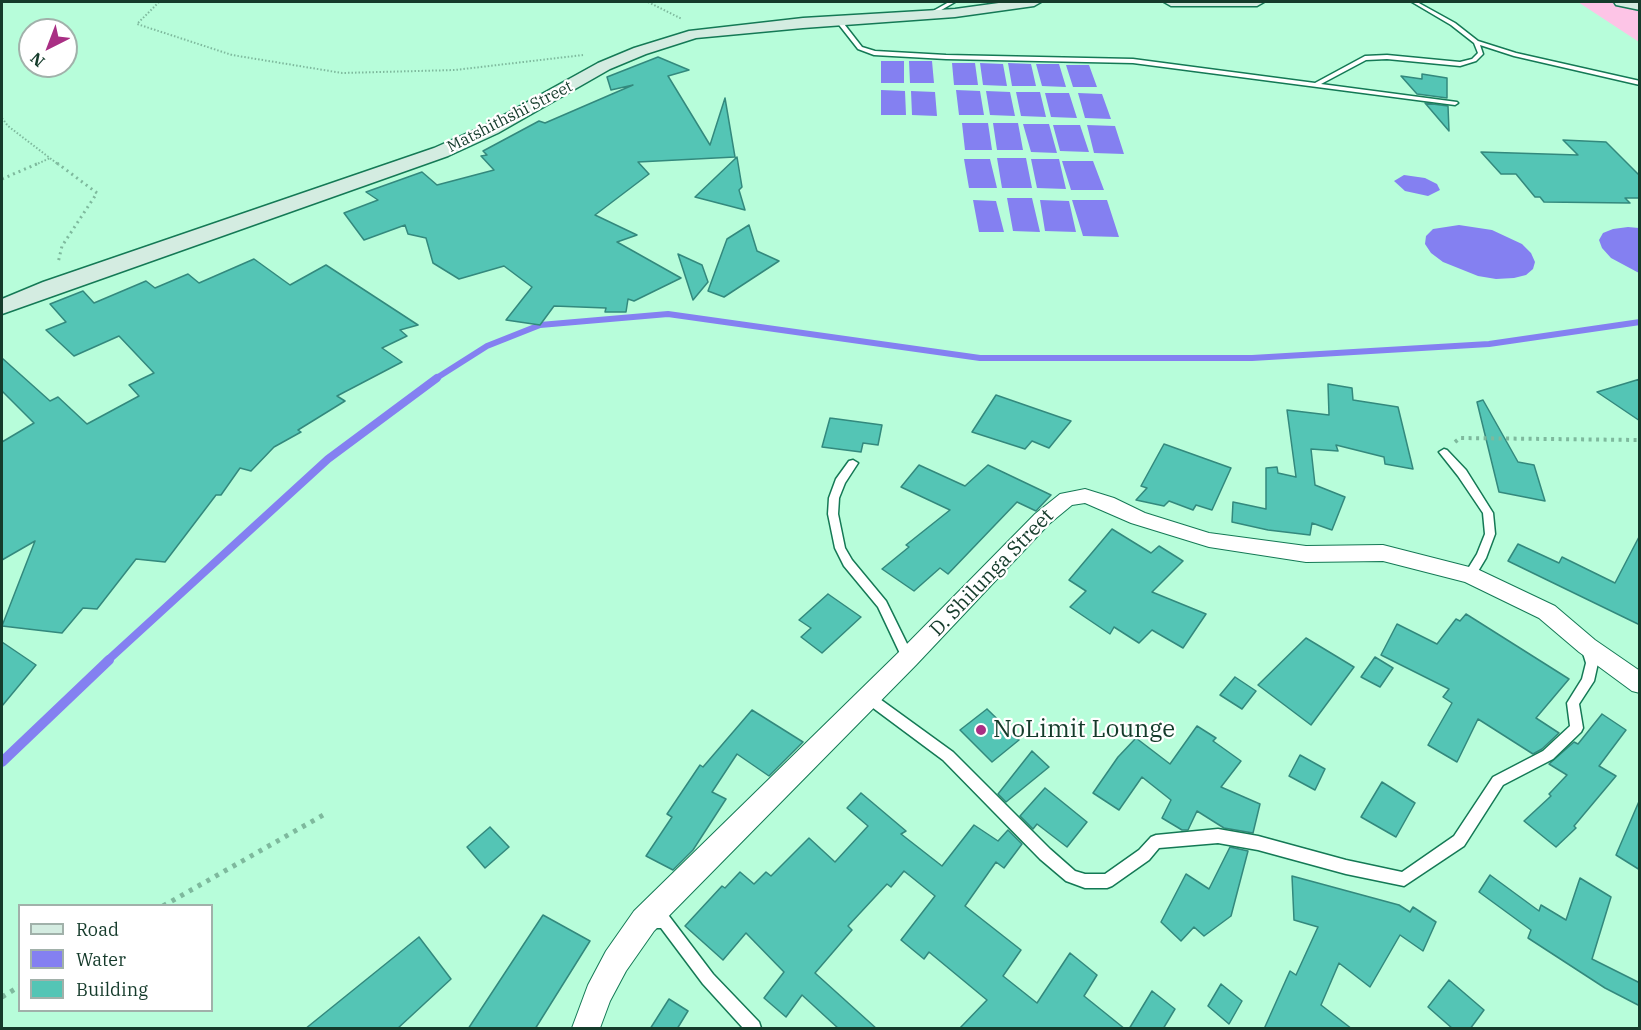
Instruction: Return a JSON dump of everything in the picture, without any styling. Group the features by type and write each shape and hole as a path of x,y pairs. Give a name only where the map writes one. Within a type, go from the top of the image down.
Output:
{"main road":[{"name":"Matshithshi Street","path":"2,307 51,287 441,152 492,129 604,66 640,51 694,34 929,15 1034,2"},
{"path":"1171,2 1257,2"},
{"path":"1621,2 1640,6"}],"street":[{"name":"D. Shilunga Street","path":"586,1029 598,995 616,961 644,921 869,698 1042,519 1067,499 1085,496 1138,518 1209,540 1306,554 1383,553 1470,575 1547,612 1587,646 1640,684"}],"lane":[{"path":"929,15 952,2"},
{"path":"1414,2 1453,24 1476,42 1514,54 1640,83"},
{"path":"839,21 860,48 874,53 1133,61 1318,83 1455,103"},
{"path":"1318,83 1365,58 1387,57 1460,64 1474,60 1481,53 1476,42"},
{"path":"1444,452 1488,513 1490,534 1482,555 1470,575"},
{"path":"854,463 840,482 834,498 833,514 840,548 848,563 882,604 908,658"},
{"path":"869,698 948,756 1045,854 1071,876 1085,881 1107,881 1144,855 1156,842 1218,836 1258,843 1346,867 1404,879 1459,841 1498,781 1548,755 1577,728 1573,703 1588,681 1592,663 1587,646"},
{"path":"644,921 664,921 708,979 753,1029"}],"path":[{"path":"159,2 137,24 232,55 342,73 455,70 584,55"},
{"path":"648,2 684,21 694,34"},
{"path":"2,118 8,126 97,193 62,246 51,287"},
{"path":"2,179 50,158"},
{"path":"1444,452 1460,438 1640,440"},
{"path":"167,904 325,814"},
{"path":"2,997 18,987"}],"shaded area":[{"path":"1578,2 1639,2 1639,42"}],"water":[{"path":"881,61 904,61 904,83 881,83"},
{"path":"909,61 932,61 934,83 910,83"},
{"path":"952,63 975,63 978,85 954,85"},
{"path":"980,63 1003,64 1007,86 983,85"},
{"path":"1008,63 1031,64 1036,86 1012,86"},
{"path":"1036,64 1059,64 1066,87 1042,86"},
{"path":"1066,65 1089,65 1097,87 1073,87"},
{"path":"881,90 905,91 906,115 881,115"},
{"path":"956,90 980,91 984,115 959,115"},
{"path":"911,91 935,92 937,116 912,115"},
{"path":"986,91 1010,92 1015,116 990,115"},
{"path":"1016,92 1040,92 1046,117 1021,116"},
{"path":"1045,93 1069,93 1077,118 1051,117"},
{"path":"1078,93 1102,94 1111,119 1085,118"},
{"path":"962,123 988,123 992,150 965,150"},
{"path":"993,123 1018,123 1023,150 997,150"},
{"path":"1023,124 1049,124 1057,153 1031,152"},
{"path":"1053,125 1080,125 1089,152 1060,151"},
{"path":"1087,125 1115,126 1124,154 1094,153"},
{"path":"997,158 1026,158 1032,188 1002,188"},
{"path":"964,159 990,159 997,188 969,188"},
{"path":"1031,159 1059,159 1066,189 1037,188"},
{"path":"1062,161 1093,161 1104,190 1071,190"},
{"path":"1404,175 1425,178 1437,184 1440,190 1428,196 1405,191 1394,181"},
{"path":"1007,198 1032,198 1040,232 1013,231"},
{"path":"973,200 996,201 1004,232 979,232"},
{"path":"1040,200 1069,201 1076,232 1045,231"},
{"path":"1072,200 1107,200 1119,237 1083,236"},
{"path":"1459,225 1492,230 1522,244 1531,253 1535,262 1533,269 1526,275 1496,279 1478,276 1443,262 1431,253 1425,244 1426,236 1433,229"},
{"path":"1628,227 1639,228 1639,273 1611,258 1602,248 1599,240 1603,233"}],"building":[{"path":"658,57 689,70 668,76 710,145 725,98 735,157 638,162 649,174 595,215 637,235 617,242 681,278 634,301 628,299 626,312 605,312 606,308 554,306 540,325 506,320 532,287 504,266 459,279 433,263 426,238 408,234 405,225 364,240 344,213 378,200 366,192 422,172 437,185 494,170 481,156 487,155 483,151 539,121 545,123 633,85 611,90 607,77"},
{"path":"1422,74 1447,78 1447,98 1417,94 1401,76 1422,79"},
{"path":"1425,103 1448,106 1449,131"},
{"path":"1563,140 1606,142 1640,176 1640,198 1625,198 1630,203 1544,202 1540,197 1535,197 1516,174 1501,174 1481,152 1578,155"},
{"path":"737,157 742,187 739,190 745,210 695,197"},
{"path":"749,225 757,251 779,261 724,297 708,291 727,239"},
{"path":"678,254 702,265 708,282 693,300"},
{"path":"254,259 290,285 326,265 418,325 400,330 407,336 382,348 402,362 337,396 345,401 298,430 301,432 274,447 251,471 240,468 221,495 216,495 165,562 136,559 97,609 83,608 62,633 2,626 35,541 2,560 2,442 34,423 2,391 2,358 50,401 58,397 87,424 139,396 129,385 154,373 119,336 74,356 46,330 66,322 50,304 83,291 94,303 146,281 155,288 188,274 199,283"},
{"path":"1640,379 1640,421 1597,392"},
{"path":"1328,384 1352,388 1353,400 1398,407 1413,469 1385,464 1384,457 1336,445 1338,451 1311,449 1315,485 1345,497 1332,530 1312,523 1310,535 1268,530 1232,522 1233,502 1266,509 1266,468 1277,467 1278,473 1296,477 1287,410 1329,415"},
{"path":"996,395 1071,421 1049,448 1032,441 1025,449 972,432"},
{"path":"1483,400 1518,462 1534,465 1545,501 1499,492 1477,402"},
{"path":"830,418 882,425 878,445 863,443 861,452 822,447"},
{"path":"1164,444 1231,468 1212,510 1196,505 1193,510 1169,501 1164,506 1136,500 1147,488 1141,486"},
{"path":"919,465 965,486 988,465 1051,495 1036,511 1017,502 948,574 940,568 914,591 882,569 909,547 906,545 950,510 901,487"},
{"path":"1112,529 1151,553 1159,546 1183,561 1152,592 1206,614 1183,648 1152,630 1139,643 1114,627 1110,634 1070,607 1086,591 1069,580"},
{"path":"1640,535 1640,625 1508,561 1518,544 1559,563 1562,557 1615,583"},
{"path":"828,594 861,617 822,653 801,637 811,628 799,620"},
{"path":"1466,614 1569,679 1536,718 1559,733 1533,754 1478,719 1457,762 1428,745 1452,703 1443,697 1449,689 1381,655 1397,624 1437,644 1456,619 1460,621"},
{"path":"1306,638 1354,667 1311,725 1258,685"},
{"path":"2,642 36,665 2,706"},
{"path":"1375,657 1393,668 1380,687 1361,677"},
{"path":"1235,677 1256,691 1242,709 1220,695"},
{"path":"987,709 1019,740 992,762 960,730"},
{"path":"752,710 803,742 769,776 737,754 712,792 726,799 693,850 673,870 646,856 672,817 667,814 700,765 703,767"},
{"path":"1602,714 1626,730 1599,766 1616,776 1574,826 1576,828 1556,847 1524,821 1551,796 1549,794 1567,775 1549,764 1574,742 1578,744"},
{"path":"1197,726 1216,738 1213,741 1241,761 1221,787 1260,804 1253,833 1224,828 1197,811 1188,830 1182,830 1162,818 1171,800 1142,777 1119,810 1093,793 1118,757 1136,738 1170,764"},
{"path":"1032,751 1049,767 1006,802 998,794"},
{"path":"1300,755 1325,769 1315,790 1289,776"},
{"path":"1382,782 1415,803 1396,837 1361,817"},
{"path":"1045,788 1087,822 1067,847 1037,824 1033,829 1020,816"},
{"path":"861,793 906,831 901,834 942,866 974,825 998,841 1008,830 1022,844 1004,868 996,862 965,906 1021,950 1003,976 1037,1003 1070,953 1097,975 1084,996 1125,1029 959,1029 987,1000 929,952 924,959 901,940 935,896 904,871 891,887 887,884 848,926 852,930 815,973 877,1029 839,1029 802,995 786,1017 764,998 784,972 746,933 723,960 685,926 722,886 725,888 740,872 754,884 766,872 771,876 809,838 835,862 868,826 847,808"},
{"path":"1640,799 1640,870 1616,855"},
{"path":"490,827 509,847 485,868 467,847"},
{"path":"1230,847 1248,851 1231,916 1204,936 1194,927 1181,941 1161,922 1186,874 1209,889"},
{"path":"1490,875 1539,911 1541,905 1566,920 1580,878 1611,897 1592,959 1640,983 1640,1006 1605,988 1528,938 1531,930 1479,892"},
{"path":"1292,876 1399,905 1410,912 1413,907 1436,922 1423,951 1400,935 1370,987 1339,963 1321,1005 1352,1029 1264,1029 1290,971 1296,975 1318,927 1294,920"},
{"path":"543,915 590,941 535,1029 468,1029"},
{"path":"419,937 451,979 397,1029 305,1029"},
{"path":"1449,980 1484,1010 1470,1029 1453,1029 1428,1007"},
{"path":"1221,984 1242,1001 1229,1024 1208,1006"},
{"path":"1152,991 1175,1009 1163,1029 1129,1029"},
{"path":"669,999 688,1011 677,1029 650,1029"}],"waterway":[{"path":"435,379 487,346 540,325 668,314 980,358 1252,358 1489,344 1640,322"},
{"path":"107,661 328,459 437,378"},
{"path":"2,762 109,660"}],"place":[{"name":"NoLimit Lounge","path":"981,730"}]}
